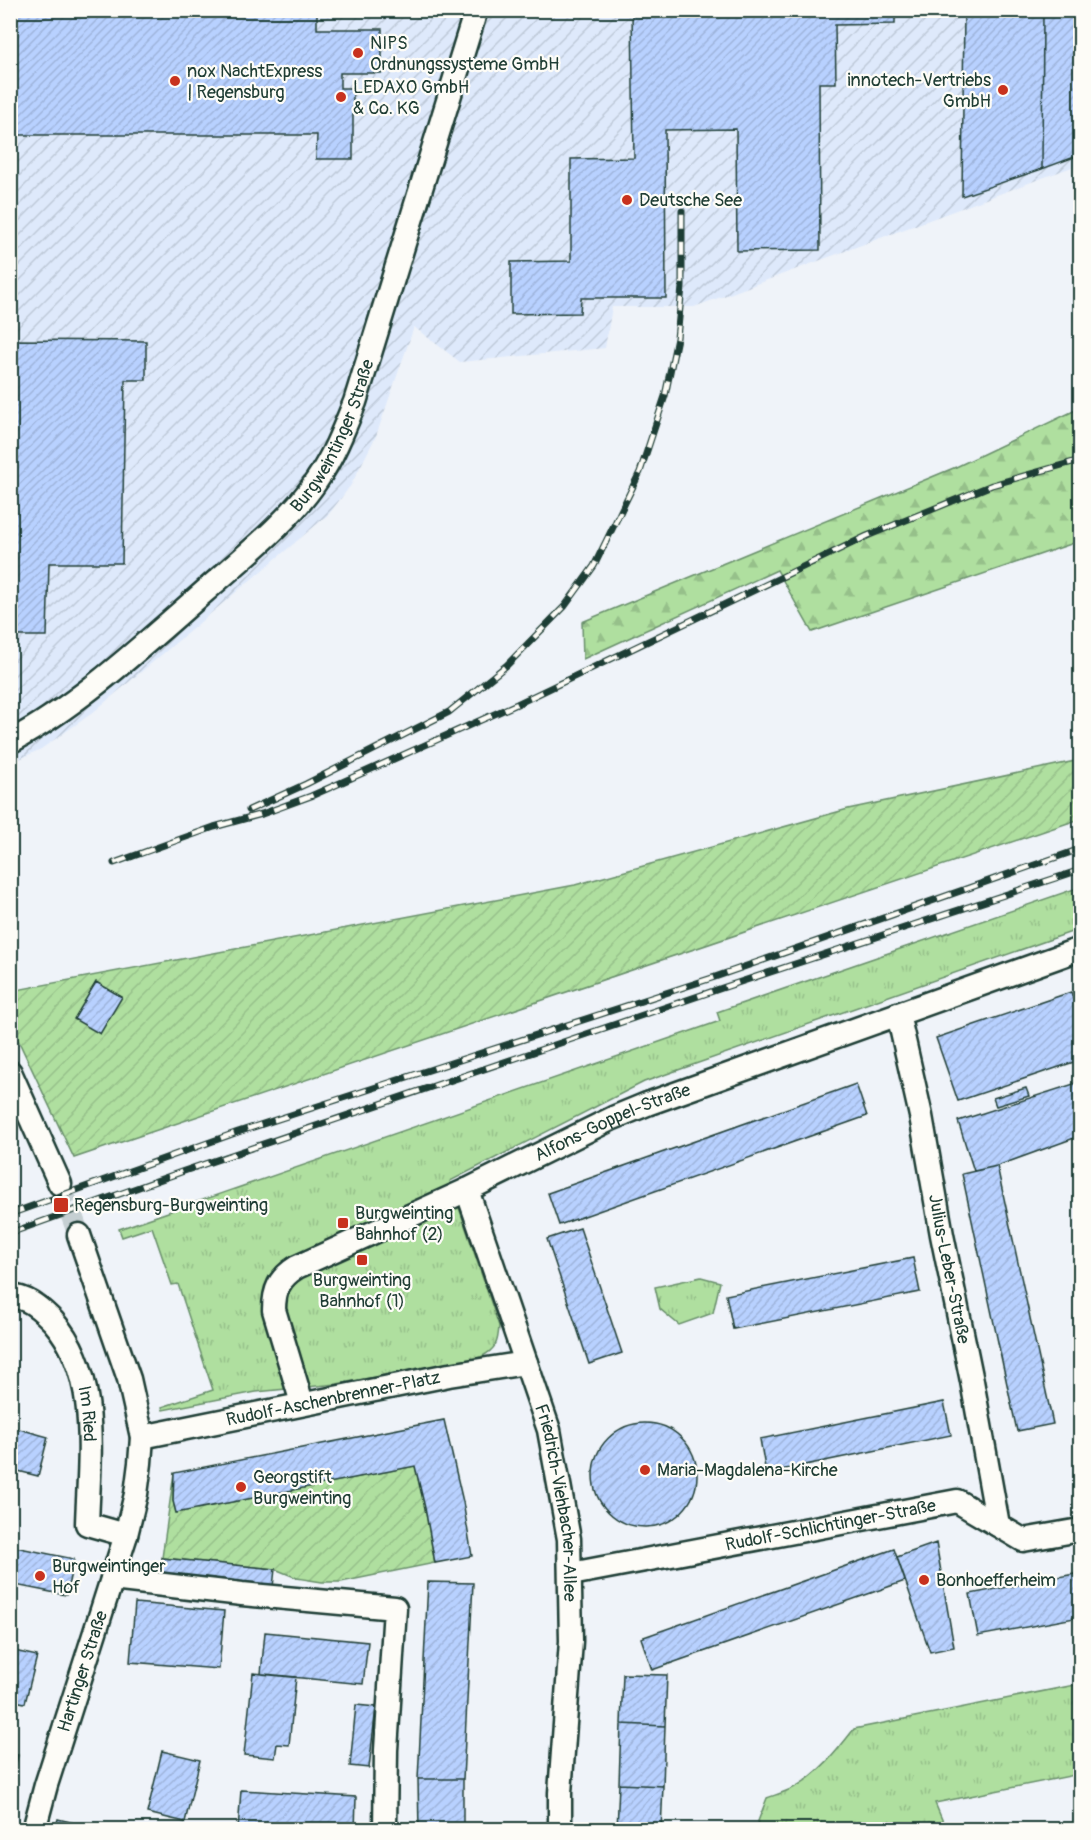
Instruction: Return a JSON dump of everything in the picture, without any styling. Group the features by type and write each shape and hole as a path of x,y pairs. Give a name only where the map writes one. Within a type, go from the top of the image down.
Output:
{"street":[{"name":"Burgweintinger Straße","path":"10,742 34,730 117,668 251,551 290,513 317,481 355,402 476,10"},
{"name":"Alfons-Goppel-Straße","path":"302,1403 274,1310 278,1285 286,1274 297,1267 467,1190 603,1123 647,1104 1080,949"},
{"name":"Julius-Leber-Straße","path":"898,1014 921,1116 998,1525"},
{"path":"10,1072 60,1184"},
{"name":"Friedrich-Viehbacher-Allee","path":"467,1190 549,1430 569,1539 571,1641 560,1793 560,1830"},
{"name":"Hartinger Straße","path":"34,1830 46,1785 126,1535 136,1494 142,1437 129,1379 79,1235"},
{"name":"Im Ried","path":"10,1295 29,1301 46,1314 62,1331 72,1351 80,1372 87,1404 89,1436 87,1524 126,1535"},
{"name":"Rudolf-Aschenbrenner-Platz","path":"142,1437 302,1403 526,1363"},
{"name":"Rudolf-Schlichtinger-Straße","path":"571,1574 957,1502 1023,1540 1080,1530"},
{"path":"112,1579 395,1608 386,1750 385,1830"}],"shaded area":[{"path":"11,11 1080,11 1080,164 694,307 612,307 605,348 460,362 414,327 376,436 351,485 329,514 91,714 41,749 11,763"}],"green space":[{"path":"1080,408 1080,541 812,632 777,570 583,659 582,622 956,467"},
{"path":"1080,760 1080,819 74,1158 11,1025 11,991 575,885 848,809"},
{"path":"1080,887 1080,929 644,1082 450,1181 499,1326 495,1345 481,1357 337,1384 256,1392 163,1410 162,1407 213,1390 178,1284 172,1285 152,1227 122,1237 119,1229 720,1021 717,1012"},
{"path":"701,1277 720,1282 713,1313 679,1325 660,1309 655,1287"},
{"path":"415,1466 435,1563 341,1582 322,1582 297,1578 275,1569 162,1558 174,1473 173,1501 176,1513"},
{"path":"1080,1684 1080,1774 935,1803 946,1829 755,1829 767,1798 793,1788 811,1776 834,1754 854,1729"}],"building":[{"name":"nox NachtExpress | Regensburg","path":"10,10 317,10 317,29 382,29 382,73 340,73 340,88 353,88 353,159 316,159 317,135 10,135"},
{"path":"632,10 895,10 895,24 835,25 836,83 819,83 820,250 737,251 736,129 665,130 666,298 581,298 580,313 511,314 511,262 571,261 571,159 634,158"},
{"name":"innotech-Vertriebs GmbH","path":"964,10 1043,10 1042,169 962,196"},
{"path":"1043,10 1080,10 1080,155 1042,169"},
{"path":"10,340 146,341 146,380 125,380 122,563 49,563 47,636 10,636"},
{"path":"96,982 122,997 100,1034 74,1019"},
{"path":"1071,992 1080,1019 1080,1060 958,1101 936,1038"},
{"path":"1080,1082 1080,1136 997,1166 974,1171 958,1121"},
{"path":"856,1084 867,1116 559,1225 548,1193"},
{"path":"1026,1088 1029,1096 996,1106 993,1098"},
{"path":"997,1166 1053,1424 1017,1431 962,1174"},
{"path":"580,1228 622,1353 589,1364 547,1239"},
{"path":"913,1258 920,1292 733,1329 726,1295"},
{"path":"944,1402 951,1435 766,1473 760,1439"},
{"name":"Georgstift Burgweinting","path":"444,1420 463,1502 472,1556 435,1563 415,1466 176,1513 173,1501 174,1473"},
{"name":"Maria-Magdalena-Kirche","path":"645,1423 665,1427 682,1438 693,1455 697,1475 693,1495 682,1512 665,1523 645,1527 625,1523 608,1512 597,1495 593,1475 597,1455 608,1438 625,1427"},
{"path":"12,1427 48,1437 38,1476 10,1469"},
{"name":"Bonhoefferheim","path":"936,1543 954,1647 930,1652 897,1557"},
{"name":"Burgweintinger Hof","path":"15,1547 74,1559 66,1595 10,1584 10,1567"},
{"path":"894,1549 905,1581 652,1670 641,1638"},
{"path":"162,1558 275,1569 273,1587 161,1575"},
{"path":"1080,1573 1080,1617 978,1636 970,1594"},
{"path":"428,1582 473,1583 463,1779 418,1779"},
{"path":"135,1603 224,1611 219,1669 130,1662"},
{"path":"265,1632 368,1642 363,1684 261,1674"},
{"path":"10,1650 37,1656 25,1703 10,1700"},
{"path":"253,1673 296,1677 289,1745 277,1744 275,1758 244,1755"},
{"path":"623,1674 667,1675 665,1726 621,1724"},
{"path":"356,1705 376,1707 369,1768 350,1766"},
{"path":"621,1724 665,1726 663,1786 619,1784"},
{"path":"162,1751 200,1760 185,1822 147,1813"},
{"path":"10,1753 18,1755 10,1789"},
{"path":"418,1779 463,1779 463,1830 419,1830"},
{"path":"619,1784 663,1786 661,1830 617,1830"},
{"path":"241,1790 356,1797 355,1830 238,1830"},
{"path":"58,1819 103,1830 55,1830"}],"tunnel":[{"path":"60,1184 79,1235"}],"railway":[{"path":"249,810 449,712 507,665 565,606 594,566 640,472 665,396 677,338 682,287 682,211"},
{"path":"114,863 214,827 262,814 311,796 517,704 867,536 992,485 1080,460"},
{"path":"10,1214 238,1132 715,977 1080,849"},
{"path":"10,1233 184,1171 722,988 1080,870"}],"place":[{"name":"NIPS Ordnungssysteme GmbH","path":"358,53"},
{"name":"nox NachtExpress | Regensburg","path":"175,81"},
{"name":"innotech-Vertriebs GmbH","path":"1003,90"},
{"name":"LEDAXO GmbH & Co. KG","path":"341,97"},
{"name":"Deutsche See","path":"627,200"},
{"name":"Regensburg-Burgweinting","path":"61,1205"},
{"name":"Burgweinting Bahnhof (2)","path":"343,1223"},
{"name":"Burgweinting Bahnhof (1)","path":"362,1260"},
{"name":"Maria-Magdalena-Kirche","path":"645,1470"},
{"name":"Georgstift Burgweinting","path":"241,1487"},
{"name":"Burgweintinger Hof","path":"40,1576"},
{"name":"Bonhoefferheim","path":"924,1580"}]}
